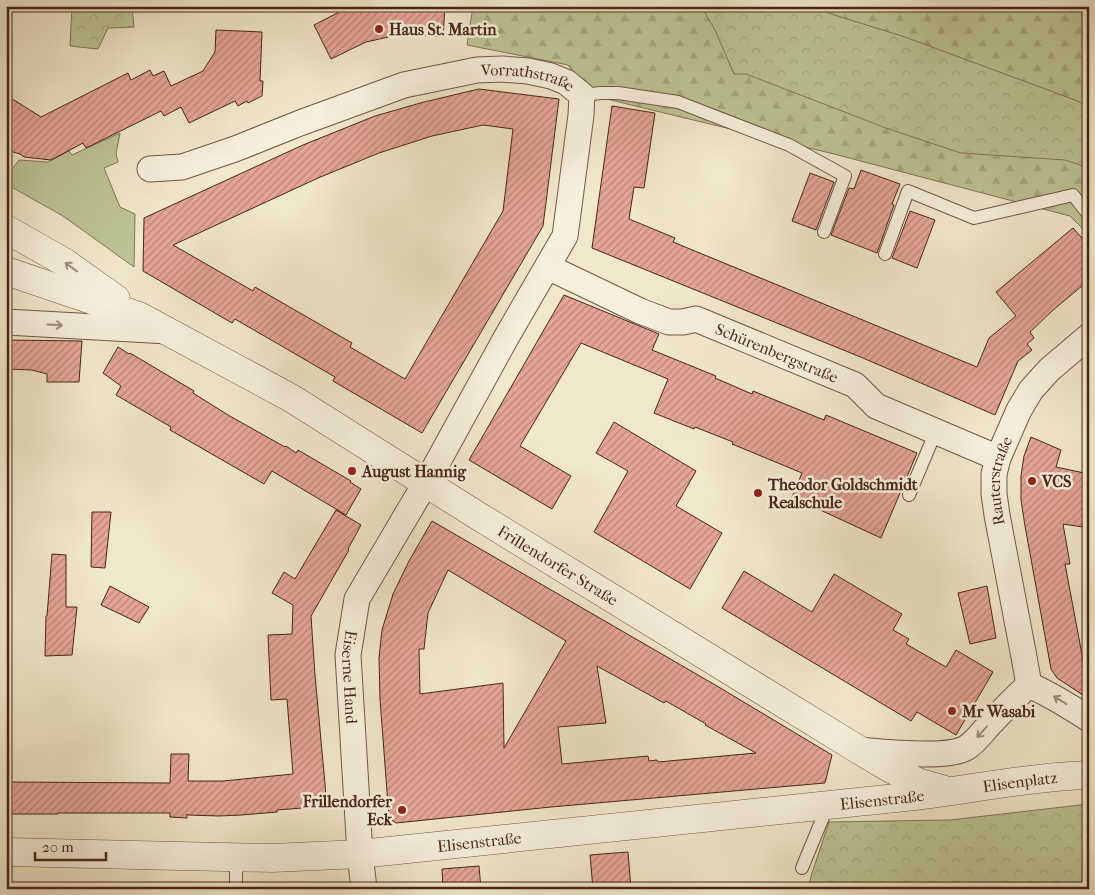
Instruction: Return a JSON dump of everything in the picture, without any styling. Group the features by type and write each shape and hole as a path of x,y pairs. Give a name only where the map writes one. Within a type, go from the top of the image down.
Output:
{"street":[{"name":"Vorrathstraße","path":"150,169 182,167 404,85 477,70 528,71 551,76 566,82 582,95 565,236 507,336 426,483"},
{"name":"Frillendorfer Straße","path":"6,229 64,262 139,316 291,398 859,750 920,783 950,792"},
{"name":"Schürenbergstraße","path":"548,267 640,311 668,322 683,322 696,319 855,385 876,406 998,458"},
{"name":"Frillendorfer Straße","path":"6,271 139,316"},
{"name":"Frillendorfer Straße","path":"6,322 168,331"},
{"name":"Rauterstraße","path":"1029,685 994,494 994,474 998,458 1019,410 1031,390 1049,370 1089,336"},
{"name":"Eiserne Hand","path":"364,889 360,854 348,655 357,599 426,483"},
{"path":"859,750 912,753 955,752 966,748 975,741 1013,698 1029,685 1062,701 1089,719"},
{"name":"Elisenplatz","path":"950,792 1028,779 1089,775"},
{"name":"Elisenstraße","path":"6,852 272,858 360,854 950,792"}],"lane":[{"path":"582,95 618,93 678,102 790,145 845,176 824,232"},
{"path":"885,254 908,191 974,218 1073,195 1089,215"},
{"path":"909,495 936,431"},
{"path":"802,868 828,805"},
{"path":"236,857 236,889"}],"green space":[{"path":"72,6 132,6 134,27 108,28 98,49 70,46"},
{"path":"473,6 1076,6 1089,10 1089,235 1070,216 834,154 590,95 568,65 467,45"},
{"path":"701,6 806,6 905,37 1075,100 1089,106 1089,168 1065,160 961,153 886,128 746,74 734,74 715,30"},
{"path":"120,133 116,154 118,162 104,168 120,207 135,214 134,267 63,216 6,184 6,177 19,160 48,162 69,151 72,155"},
{"path":"1089,804 1089,889 808,889 829,822 950,820"}],"building":[{"name":"Haus St. Martin","path":"351,6 445,6 443,37 402,34 366,42 331,59 314,25"},
{"path":"216,30 262,32 260,81 263,81 262,96 238,106 235,101 189,123 181,107 164,116 161,111 86,148 83,143 51,160 24,157 6,150 6,95 41,117 128,73 131,80 150,70 153,76 164,71 171,86 203,71 215,52"},
{"path":"479,89 559,99 543,226 422,433 333,381 335,377 235,319 232,323 143,271 144,218 303,145 375,116","holes":["483,125 513,129 503,211 405,379 350,347 352,343 255,287 253,291 173,245 318,178 379,153 432,136"]},
{"path":"612,106 655,113 644,188 634,187 629,219 675,238 673,242 977,367 989,338 1016,316 996,292 1073,228 1089,246 1089,280 1030,332 1034,338 1027,344 1032,350 1018,361 995,415 863,358 592,248"},
{"path":"861,170 900,184 877,253 831,235 849,188 854,189"},
{"path":"810,173 834,182 816,230 792,221"},
{"path":"910,211 935,220 917,268 892,258"},
{"path":"564,295 659,334 652,350 716,376 715,378 752,394 753,391 824,420 826,415 917,453 881,538 792,497 802,473 732,444 733,442 654,413 668,379 581,343 520,446 571,476 552,509 469,460"},
{"path":"6,340 82,341 79,382 47,382 47,374 32,370 6,369"},
{"path":"118,347 194,391 193,393 228,415 296,453 298,450 351,481 361,489 346,515 272,471 264,484 170,430 171,427 116,395 121,386 103,373"},
{"path":"614,422 696,471 676,506 722,533 690,589 594,532 628,471 596,453"},
{"path":"1031,437 1061,450 1056,467 1089,474 1089,501 1086,501 1083,527 1063,524 1070,564 1065,564 1089,699 1057,678 1051,669 1021,500 1021,476 1024,456"},
{"path":"336,510 361,525 349,550 311,616 327,806 241,815 187,814 187,818 170,817 170,813 6,814 6,782 170,783 171,754 189,754 188,781 223,781 293,774 287,699 271,700 268,635 292,634 293,605 272,593 284,572 295,579"},
{"path":"92,512 111,512 105,568 91,567"},
{"path":"432,521 832,755 825,783 551,807 396,823 389,818 380,699 379,658 382,630 393,594","holes":["448,570 566,641 504,748 503,683 420,694 419,649 424,649 428,613","597,666 664,703 666,701 756,753 658,762 657,760 649,761 648,756 562,764 558,727 606,723"]},
{"path":"52,554 66,555 66,607 77,607 72,655 45,656 46,616"},
{"path":"744,571 812,612 834,574 902,614 893,630 909,639 906,644 946,667 956,650 993,672 956,735 917,712 911,721 722,608"},
{"path":"110,586 149,607 139,623 101,605"},
{"path":"987,586 996,638 970,644 958,593"},
{"path":"628,852 631,889 593,889 590,855"},
{"path":"479,866 481,889 443,889 442,869"}],"place":[{"name":"Haus St. Martin","path":"379,29"},
{"name":"August Hannig","path":"352,471"},
{"name":"VCS","path":"1032,481"},
{"name":"Theodor Goldschmidt Realschule","path":"758,493"},
{"name":"Mr Wasabi","path":"952,711"},
{"name":"Frillendorfer Eck","path":"402,810"}]}
